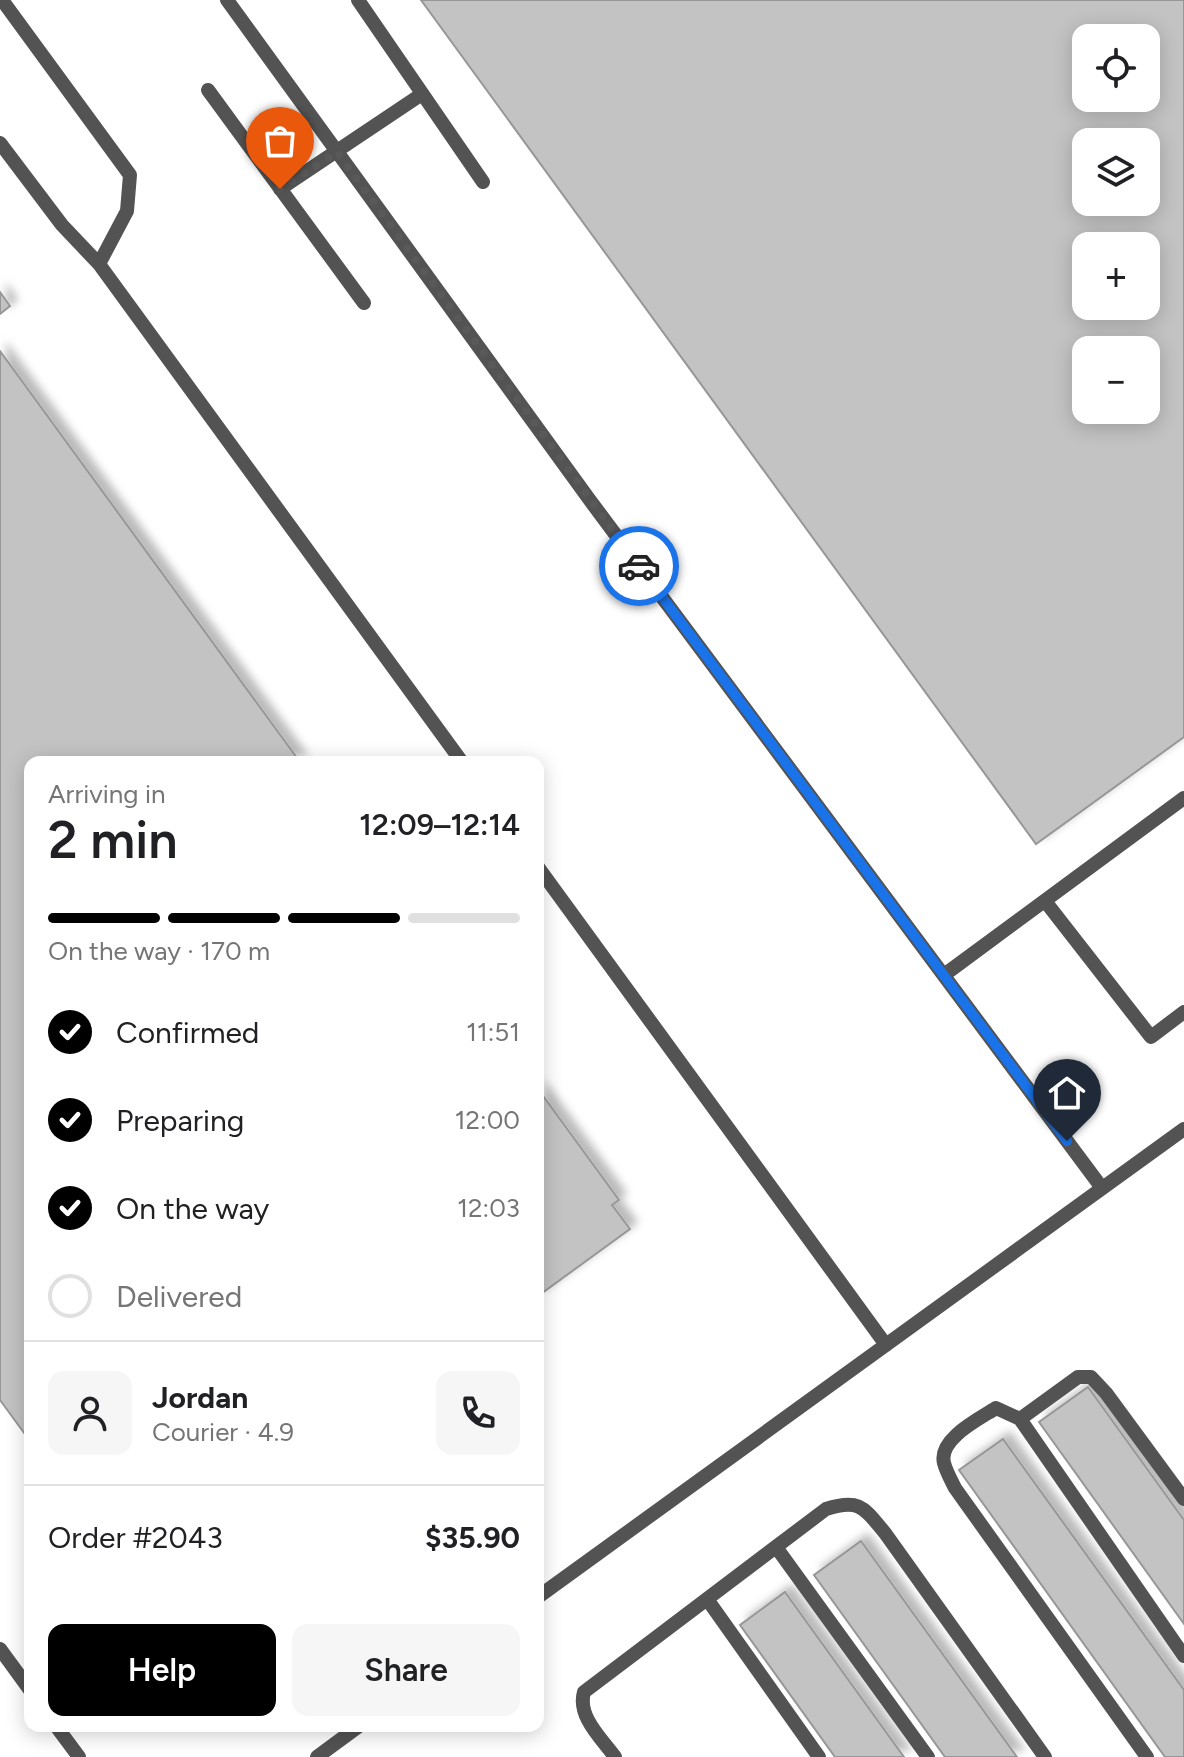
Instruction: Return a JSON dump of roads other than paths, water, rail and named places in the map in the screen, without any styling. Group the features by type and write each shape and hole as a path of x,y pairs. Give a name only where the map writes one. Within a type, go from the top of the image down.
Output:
{"lane":[{"path":"2,0 130,175 127,211 99,264"},
{"path":"227,0 589,499 1102,1188"},
{"path":"358,0 483,182"},
{"path":"208,90 364,303"},
{"path":"280,189 422,94"},
{"path":"0,143 62,225 99,264 458,756"},
{"path":"944,975 1184,798"},
{"path":"544,875 886,1345"},
{"path":"1045,901 1151,1037 1184,1012"},
{"path":"544,1593 1184,1129"},
{"path":"1020,1419 1078,1377 1091,1377 1184,1499"},
{"path":"1147,1757 955,1488 943,1460 947,1445 996,1408 1020,1419 1184,1656"},
{"path":"615,1757 588,1719 581,1704 584,1692 826,1509 845,1503 864,1508 885,1533 1045,1757"},
{"path":"776,1547 928,1757"},
{"path":"707,1599 819,1757"},
{"path":"0,1649 24,1682"},
{"path":"60,1732 79,1757"},
{"path":"317,1757 351,1732"}]}
